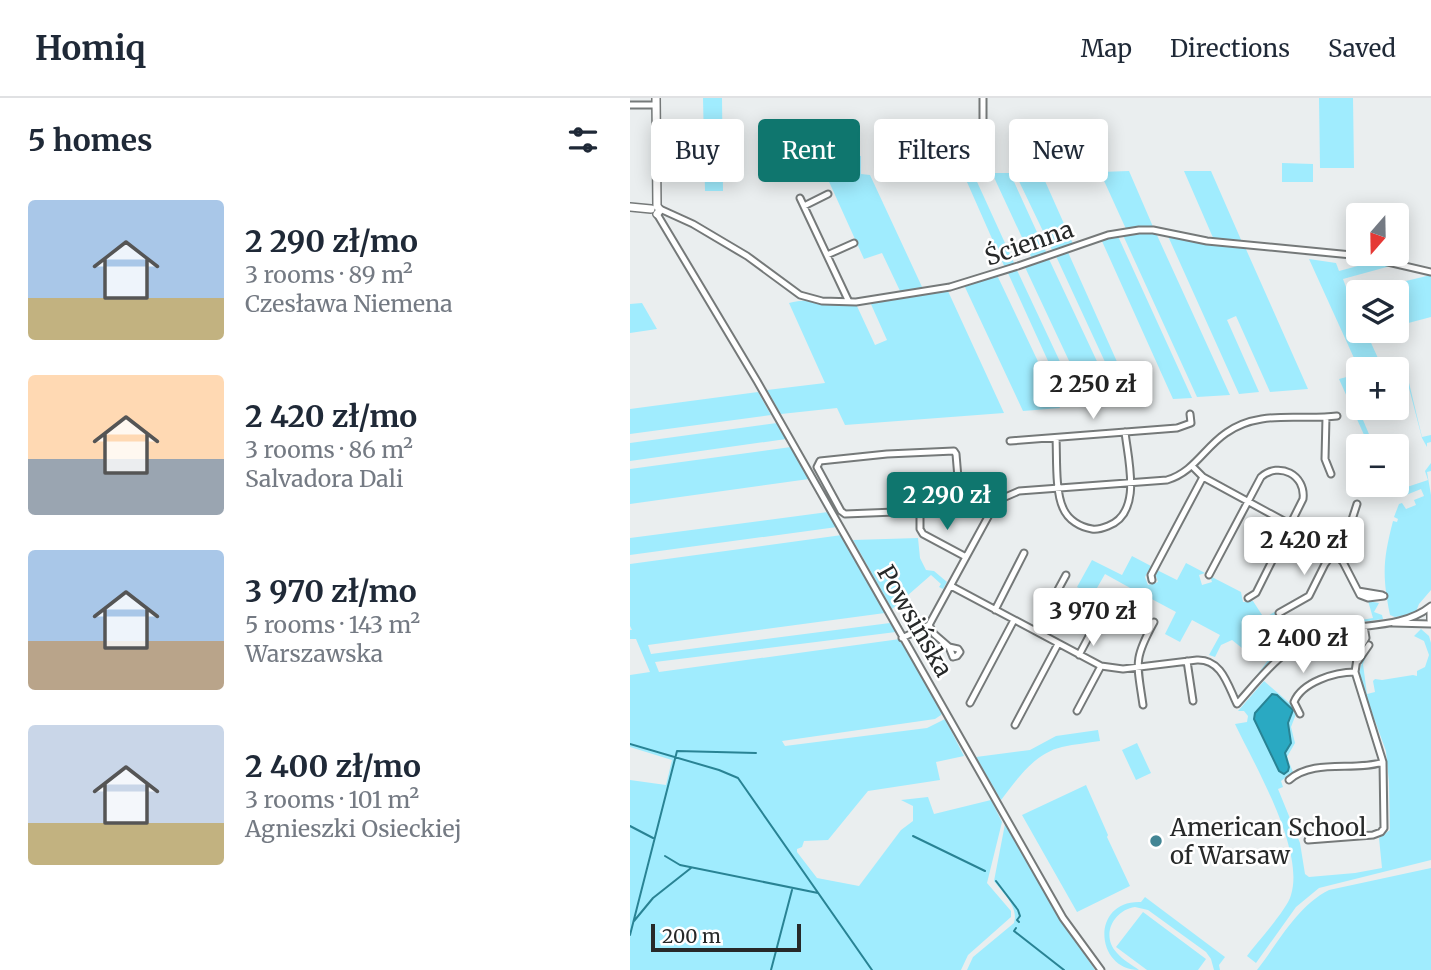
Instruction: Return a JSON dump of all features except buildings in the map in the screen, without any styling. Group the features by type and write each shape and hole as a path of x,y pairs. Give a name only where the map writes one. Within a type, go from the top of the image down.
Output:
{"street":[{"path":"983,98 983,119"},
{"path":"630,105 656,101 656,209 630,207"},
{"path":"804,205 828,194"},
{"path":"800,198 849,302"},
{"name":"Ścienna","path":"656,209 693,224 747,257 800,295 822,301 849,302 950,286 1108,235 1139,230 1153,230 1207,241 1362,256 1431,272"},
{"name":"Powsińska","path":"656,209 1063,918 1101,970"},
{"path":"827,255 854,243"},
{"path":"1010,441 1177,428 1191,423 1189,414"},
{"path":"902,638 929,625 988,515 1003,498 1019,491 1167,480 1180,476 1210,446 1227,432 1243,424 1261,418 1337,416"},
{"path":"1326,417 1325,459 1331,474"},
{"path":"1056,438 1061,505 1069,517 1083,527 1098,530 1121,518 1128,504 1130,483 1125,432"},
{"path":"954,451 960,502 957,506 920,511 845,514 818,471 818,463 887,453 954,451"},
{"path":"1192,466 1203,477 1320,539 1335,551 1343,562 1356,589"},
{"path":"1209,575 1261,477 1266,472 1282,470 1290,473 1301,482 1303,499 1256,593 1248,598"},
{"path":"1152,580 1151,575 1203,477"},
{"path":"1279,613 1309,596 1347,535 1357,504"},
{"path":"920,511 920,529 923,534 966,557"},
{"path":"995,610 1024,553"},
{"path":"1036,631 1049,607 1055,606 1053,599 1066,575"},
{"path":"951,586 1101,666 1116,669 1138,668 1208,660 1217,666 1237,704 1272,665 1290,650 1324,633 1419,616 1431,607"},
{"path":"1079,655 1105,606"},
{"path":"1390,622 1399,625 1431,622 1431,607"},
{"path":"970,702 1014,620"},
{"path":"1143,705 1136,662 1140,647 1154,622"},
{"path":"929,625 934,634 949,647"},
{"path":"1308,841 1377,834 1384,828 1383,762 1355,672 1358,652 1366,638 1364,626"},
{"path":"1015,725 1058,644"},
{"path":"1358,661 1369,645"},
{"path":"1196,649 1197,660"},
{"path":"1187,661 1193,701"},
{"path":"1077,711 1101,666"},
{"path":"1300,714 1294,702 1297,696 1326,677 1355,672"},
{"path":"1289,780 1295,775 1318,769 1369,766 1383,762"}],"shaded area":[{"path":"703,98 722,98 722,119 703,119"},
{"path":"1319,98 1353,98 1354,168 1320,168"},
{"path":"860,156 861,174 870,175 923,289 901,293 882,253 864,259 829,182 860,182"},
{"path":"1282,163 1313,164 1313,182 1282,182"},
{"path":"1129,171 1154,229 1126,229 1105,182 1108,182 1108,172"},
{"path":"1184,171 1211,171 1242,242 1214,240"},
{"path":"995,173 1009,173 1009,182 1014,182 1047,254 1032,259 995,179"},
{"path":"705,182 723,182 723,191 705,191"},
{"path":"967,182 977,182 1015,265 1005,268"},
{"path":"1019,182 1045,182 1073,244 1053,252"},
{"path":"1122,233 1156,233 1230,395 1197,397"},
{"path":"1117,234 1192,398 1173,399 1101,239"},
{"path":"1167,234 1192,241 1245,247 1308,389 1270,392 1236,316 1227,320 1259,392 1239,394"},
{"path":"1067,250 1135,402 1124,403 1055,254"},
{"path":"1048,257 1117,404 1069,407 1007,271 1016,268 1070,383 1078,380 1024,265"},
{"path":"1309,259 1336,263 1339,271 1358,266 1390,266 1343,279 1346,287 1346,340"},
{"path":"997,275 1060,408 1023,411 964,285"},
{"path":"1431,275 1431,317 1409,323 1409,280"},
{"path":"947,289 1004,413 845,425 837,408 781,414 767,390 825,383 789,303 805,301 856,304 875,345 887,340 870,302"},
{"path":"642,303 657,329 630,333 630,304"},
{"path":"1347,343 1371,343 1377,357 1354,357"},
{"path":"1346,377 1346,395 1339,379"},
{"path":"1409,383 1422,437 1431,435 1431,442 1427,443 1427,447 1422,438"},
{"path":"758,392 771,415 630,434 630,409"},
{"path":"1357,420 1363,420 1369,434 1364,434"},
{"path":"777,423 786,439 630,461 630,443"},
{"path":"791,447 809,479 630,504 630,469"},
{"path":"1431,463 1431,471 1427,472 1431,495 1431,590 1419,604 1415,614 1395,617 1390,615 1385,578 1390,535 1393,521 1397,522 1398,519 1394,517 1399,504 1402,503 1406,509 1416,505 1414,500 1424,496 1421,489 1409,494 1409,486 1428,480 1425,471"},
{"path":"828,512 837,527 630,555 630,538"},
{"path":"842,535 885,613 648,645 651,654 890,623 896,632 655,662 659,672 900,639 941,715 935,719 782,741 785,746 927,728 945,719 964,756 936,762 940,780 868,791 828,840 804,841 797,852 817,878 859,886 901,830 913,821 913,806 901,800 928,797 934,814 991,800 1002,822 987,883 1011,911 1011,917 968,955 961,970 630,970 630,780 666,785 672,760 630,747 630,675 650,672 636,639 630,639 630,564"},
{"path":"918,538 920,558 926,570 934,571 947,582 943,589 931,575 892,609 853,540"},
{"path":"1132,556 1151,566 1145,577 1148,585 1158,582 1155,573 1157,570 1177,580 1186,563 1205,573 1199,575 1202,585 1212,582 1210,576 1241,592 1243,602 1253,601 1264,618 1278,610 1281,615 1279,617 1293,639 1325,626 1373,618 1368,601 1379,603 1374,612 1382,615 1383,619 1329,629 1300,640 1285,649 1257,675 1269,659 1263,654 1260,657 1246,645 1242,648 1232,640 1221,645 1215,657 1209,655 1220,635 1192,620 1180,642 1165,634 1176,612 1148,597 1136,619 1121,610 1132,589 1105,574 1093,595 1077,587 1092,560 1122,575"},
{"path":"1421,629 1429,636 1431,643 1431,860 1319,888 1296,907 1256,963 1247,956 1288,901 1293,876 1291,855 1276,808 1235,724 1247,722 1248,716 1244,711 1238,711 1264,681 1293,706 1296,714 1291,727 1295,743 1287,757 1293,772 1281,781 1283,787 1278,789 1300,843 1305,874 1309,877 1382,868 1379,838 1390,830 1386,751 1359,673 1369,649 1363,664 1367,694 1375,692 1375,679 1417,676 1417,671 1425,667 1429,655 1424,641 1414,636"},
{"path":"1272,694 1277,695 1293,710 1288,723 1291,743 1285,753 1289,767 1284,774 1279,771 1254,719 1255,713"},
{"path":"1098,730 1100,741 1062,747 1043,755 1027,768 1001,800 976,757 1030,750 1056,736"},
{"path":"1137,743 1151,773 1136,780 1122,750"},
{"path":"1086,785 1130,886 1077,912 1022,815"},
{"path":"1005,824 1059,917 1095,970 967,970 973,957 1014,923 1012,906 994,881"},
{"path":"1431,868 1431,970 1257,970 1307,905 1329,890"},
{"path":"1145,897 1225,957 1219,965 1220,970 1214,970 1206,952 1148,910 1135,907 1116,918 1110,931 1110,939 1117,953 1139,970 1124,967 1114,959 1107,948 1104,935 1106,923 1113,912 1124,904 1141,902"},
{"path":"1143,912 1206,959 1198,970 1147,970 1116,947"}],"waterway":[{"path":"630,744 738,778 872,970"},
{"path":"630,935 677,751 756,753"},
{"path":"630,826 653,838"},
{"path":"913,836 985,871"},
{"path":"665,856 680,865 818,893"},
{"path":"634,921 653,898 691,868"},
{"path":"996,881 1018,910 1019,922"},
{"path":"771,970 792,890"},
{"path":"1016,928 1014,931 1064,970"}],"place":[{"name":"American School of Warsaw","path":"1156,841"}]}
